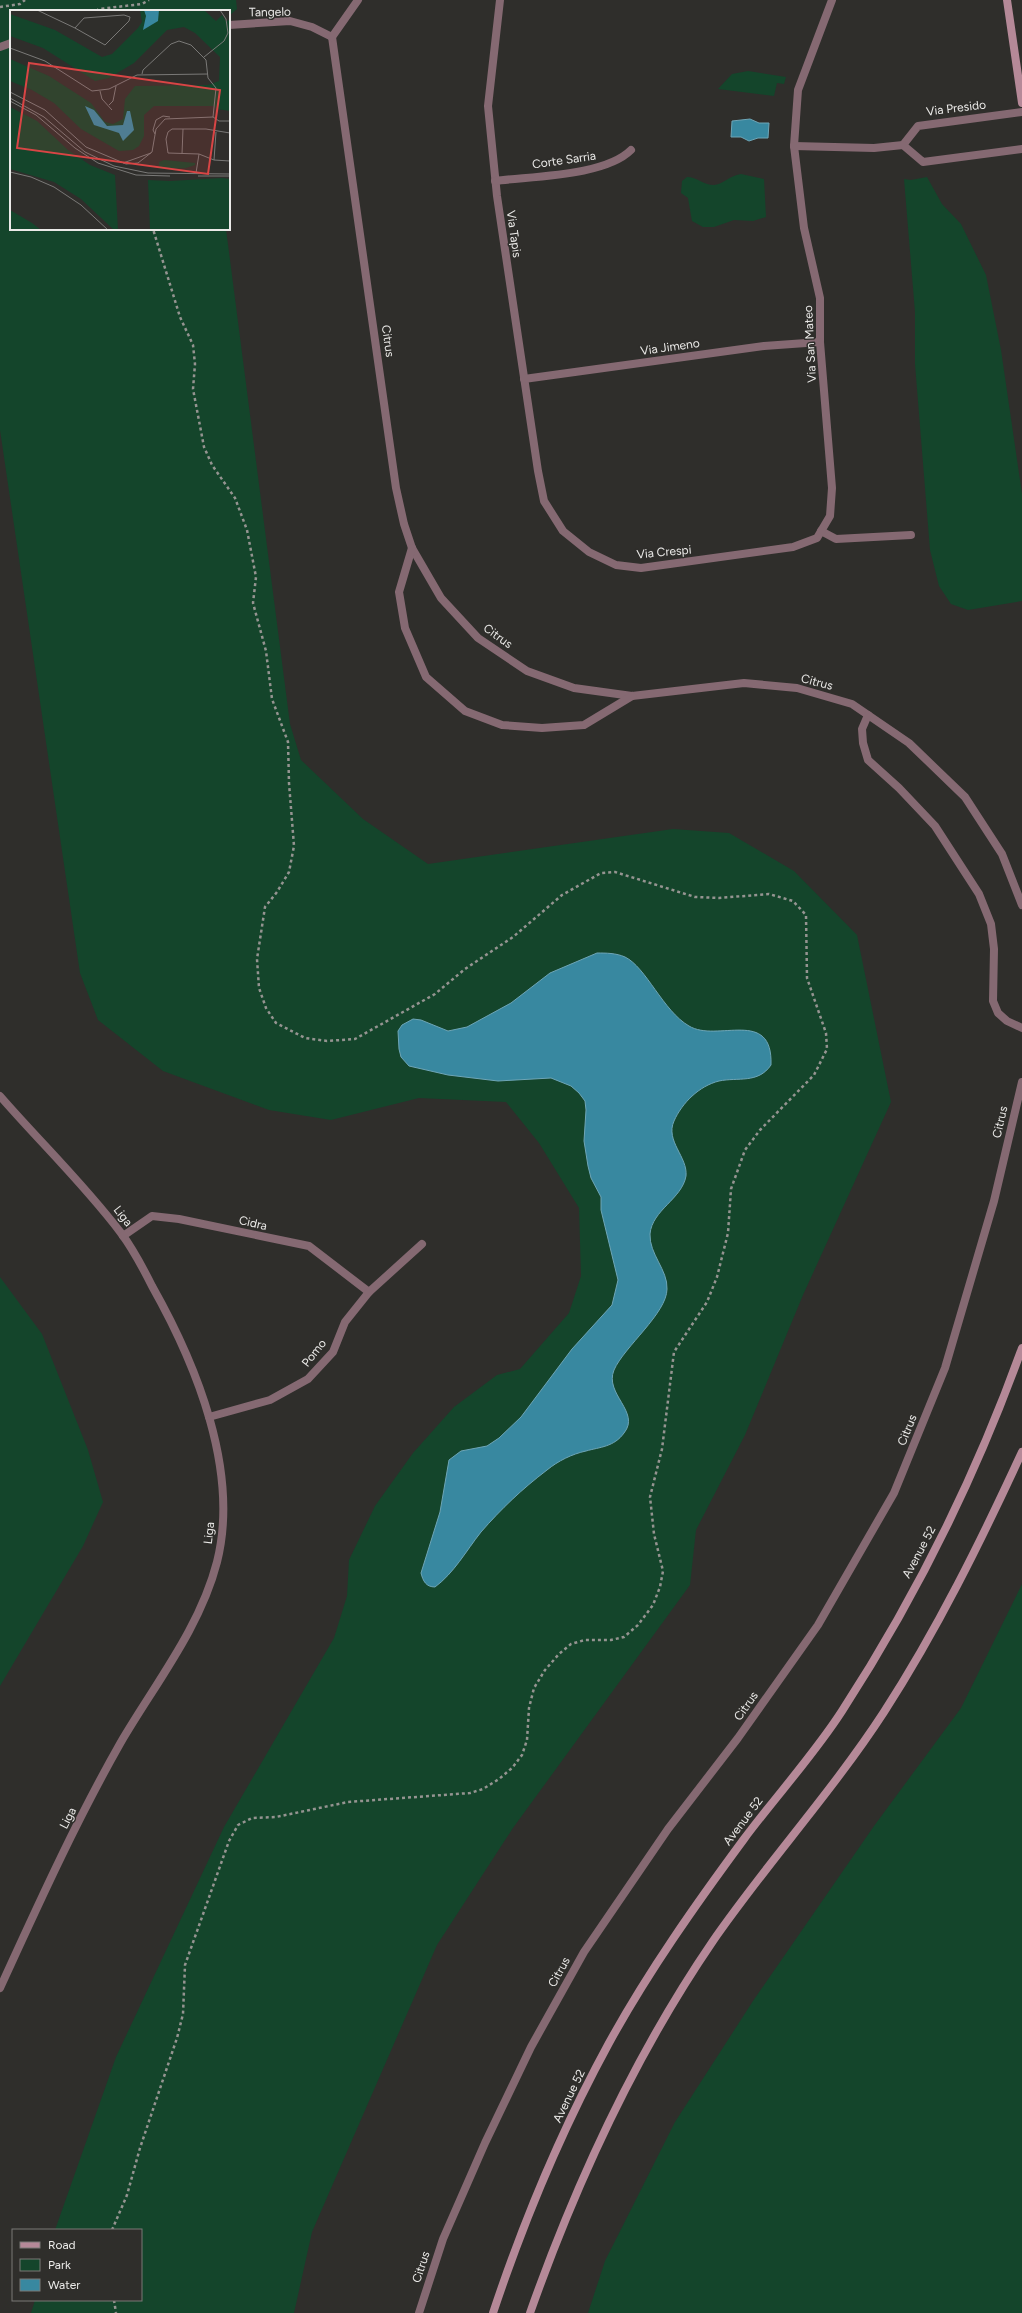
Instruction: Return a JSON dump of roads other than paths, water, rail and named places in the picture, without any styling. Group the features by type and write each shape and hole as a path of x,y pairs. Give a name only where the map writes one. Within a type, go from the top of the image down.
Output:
{"main road":[{"path":"1007,0 1022,103"},
{"name":"Avenue 52","path":"493,2313 537,2191 574,2112 609,2043 695,1906 840,1713 881,1647 964,1494 1000,1409 1022,1348"},
{"path":"530,2313 555,2242 599,2143 655,2037 712,1943 766,1868 830,1789 884,1712 934,1627 982,1539 1022,1452"}],"street":[{"path":"332,37 358,0"},
{"name":"Via Tapis","path":"500,0 488,106 495,181 538,471"},
{"name":"Via San Mateo","path":"819,535 830,516 832,488 820,342 820,298 804,228 794,146 798,90 832,0"},
{"name":"Tangelo","path":"230,25 290,21 312,27 332,37"},
{"name":"Citrus","path":"332,37 396,488 404,524 412,548 441,598 478,638 527,671 574,688 632,696 744,683 797,688 852,704 909,743 965,797 1002,854 1022,905"},
{"path":"0,47 10,43"},
{"name":"Via Presido","path":"903,145 918,126 1022,112"},
{"path":"794,146 874,148 903,145 923,162 1022,149"},
{"name":"Corte Sarria","path":"495,181 590,169 615,162 631,150"},
{"name":"Via Jimeno","path":"524,379 764,346 820,342"},
{"name":"Via Crespi","path":"538,471 544,501 563,530 589,552 616,565 641,568 794,547 819,535"},
{"path":"819,535 836,539 911,535"},
{"path":"412,548 399,592 405,628 426,677 466,712 502,725 542,728 584,725 632,696"},
{"path":"868,715 862,729 863,744 868,760 900,788 935,826 979,894 990,924 993,943 995,978 993,1001 998,1013 1007,1021 1022,1028"},
{"name":"Citrus","path":"419,2313 443,2239 485,2143 531,2047 584,1952 668,1829 738,1738 818,1625 894,1493 946,1368 994,1201 1022,1082"},
{"name":"Liga","path":"0,1096 69,1171 123,1236 172,1320 195,1371 209,1417 220,1466 223,1515 218,1560 206,1599 121,1743 37,1907 0,1988"},
{"name":"Cidra","path":"123,1236 152,1216 179,1219 309,1246 370,1292"},
{"name":"Pomo","path":"209,1417 270,1400 308,1379 333,1352 345,1322 370,1292 422,1244"}],"water":[{"path":"750,119 759,123 769,123 768,138 758,138 749,141 741,137 731,137 732,121"},
{"path":"597,953 618,955 633,962 648,979 671,1010 689,1026 701,1030 714,1031 741,1030 753,1032 763,1037 769,1047 771,1065 760,1075 747,1079 719,1081 712,1083 698,1091 686,1102 677,1114 674,1121 672,1135 684,1162 686,1176 679,1191 656,1218 650,1234 652,1248 667,1282 665,1298 653,1319 626,1351 614,1370 612,1379 614,1387 626,1410 628,1418 628,1425 624,1433 620,1438 611,1444 565,1458 529,1484 481,1532 448,1575 435,1587 432,1587 425,1583 421,1573 440,1512 449,1460 461,1451 487,1446 499,1438 521,1417 572,1349 612,1305 618,1280 601,1210 601,1197 591,1178 588,1166 584,1141 586,1110 585,1101 579,1093 571,1086 551,1078 498,1081 448,1075 409,1066 401,1057 398,1031 402,1025 413,1019 421,1020 448,1031 467,1027 511,1003 550,973"}]}
